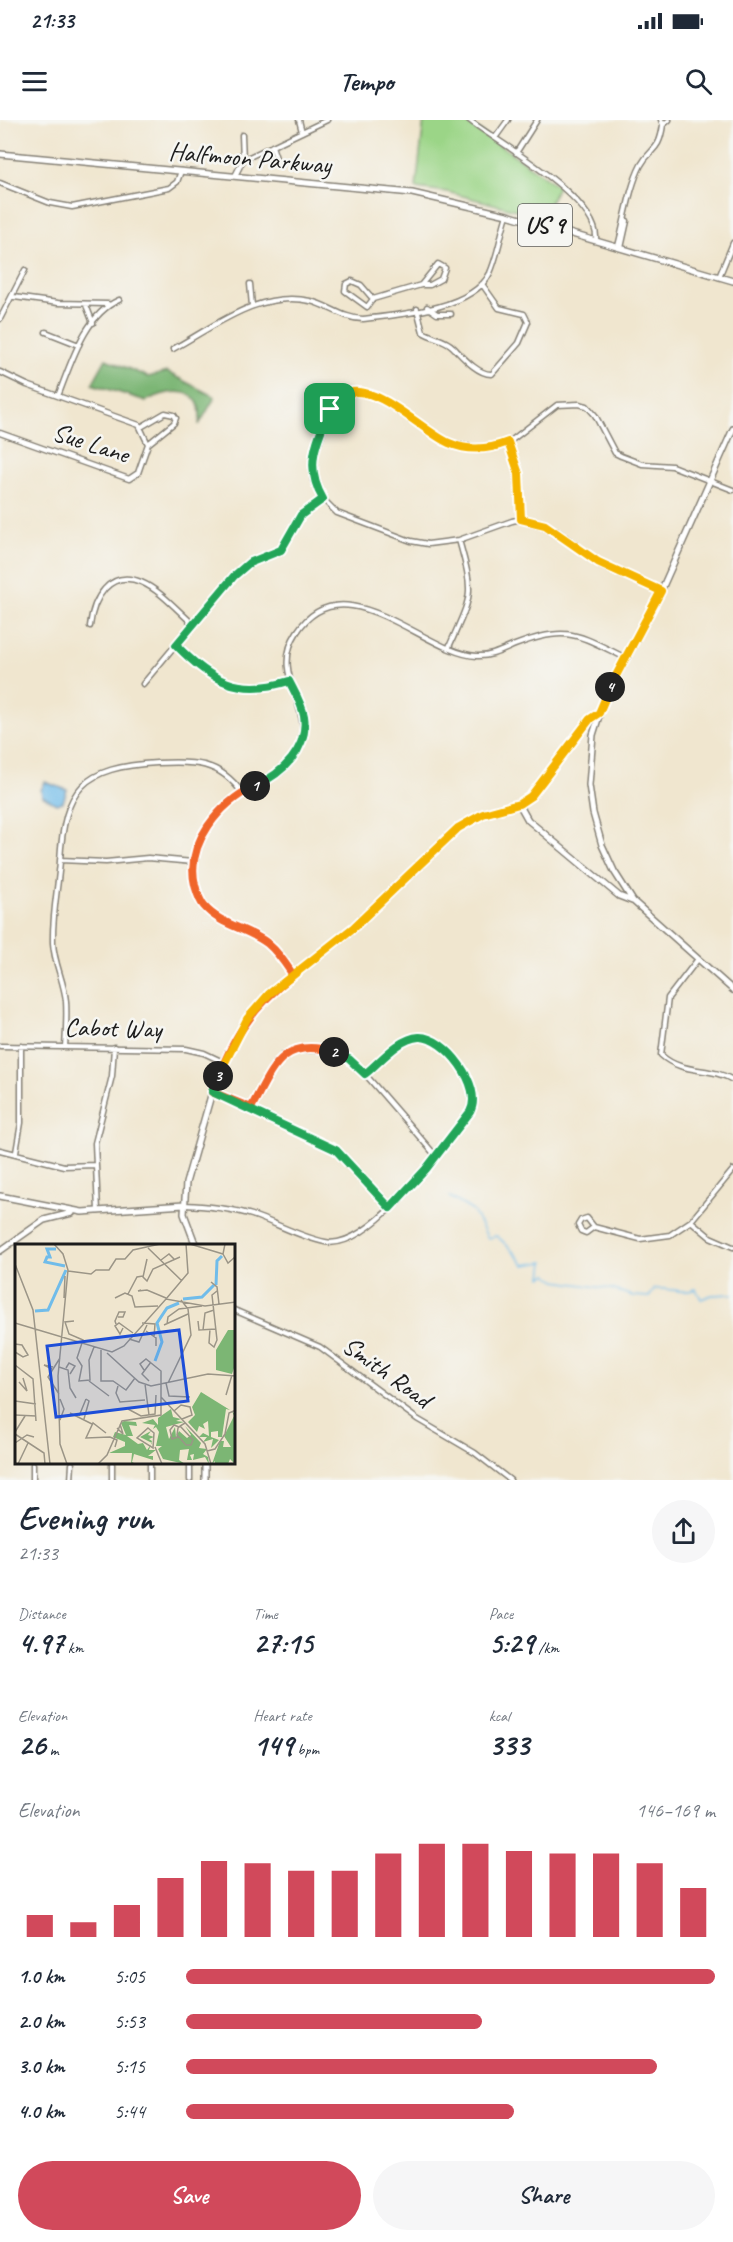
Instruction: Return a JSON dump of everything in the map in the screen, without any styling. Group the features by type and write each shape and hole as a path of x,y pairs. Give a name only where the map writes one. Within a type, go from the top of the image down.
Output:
{"street":[{"path":"299,120 302,132"},
{"path":"243,159 327,120"},
{"path":"469,120 562,187 595,224 596,240"},
{"path":"495,138 508,120"},
{"path":"516,153 537,120"},
{"path":"661,120 663,125"},
{"path":"620,247 641,165 657,148 663,125 669,120"},
{"path":"235,176 243,159 242,135"},
{"path":"272,146 276,158"},
{"name":"Halfmoon Parkway","path":"0,154 353,187 444,199 507,215"},
{"path":"0,183 52,203 84,206 169,188 177,182 181,171"},
{"path":"172,350 252,306 275,299 301,300 357,319 427,308 467,297 482,284 490,271 507,215"},
{"name":"US 9","path":"507,215 733,281"},
{"path":"719,277 733,243"},
{"path":"374,299 357,283 352,281 346,284 345,291 368,307 374,299 421,285 430,285 441,279 445,268 440,264 435,265 421,285"},
{"path":"0,319 14,297 25,270"},
{"path":"250,284 252,306"},
{"path":"417,309 423,332 451,345 477,368 487,374 492,374 519,343 528,322 524,314 499,308 482,284"},
{"path":"14,297 86,305 109,304 118,300"},
{"path":"58,396 79,345 109,304"},
{"path":"86,305 93,323"},
{"path":"427,308 437,314 451,314"},
{"path":"46,332 79,345"},
{"path":"0,372 141,428 148,444 174,423 176,418 174,415 165,413 141,428"},
{"path":"661,591 598,562 545,525 521,519 503,523 459,540 428,544 411,541 345,517 323,499 313,480 314,455 330,409 338,398 345,394 371,393 450,444 487,449 508,442 551,408 565,403 579,404 595,415 615,453 642,464 672,466 733,490"},
{"path":"733,429 661,591 599,713 590,769 593,813 607,858 633,901 733,990"},
{"name":"Sue Lane","path":"0,434 129,479 138,472 148,444"},
{"path":"508,442 519,474 521,519"},
{"path":"143,684 241,568 281,550 301,515 323,499"},
{"path":"449,647 471,592 471,582 459,540"},
{"path":"90,626 94,603 98,595 106,586 121,580 142,583 193,624"},
{"path":"293,975 278,952 266,942 220,919 202,904 194,878 193,862 200,840 209,826 242,793 280,773 299,746 304,716 289,681 288,654 297,632 314,615 331,607 350,606 368,610 470,656 484,656 545,633 560,632 578,635 626,658"},
{"path":"176,645 209,674 234,686 258,688 289,681"},
{"path":"195,1244 184,1205 191,1159 223,1062 252,1012 293,975 353,928 458,828 483,814 519,804 531,796 590,719 599,713"},
{"path":"65,1047 66,1000 53,944 60,841 66,812 87,781 106,771 130,764 169,762 210,766 228,776 242,793"},
{"path":"519,804 528,820 619,896 633,901"},
{"path":"60,860 106,862 149,858 193,862"},
{"path":"698,959 669,998 661,1055 684,1069 720,1074 733,1080"},
{"path":"0,1251 44,1221 74,1212 184,1205 252,1215 332,1244 354,1237 390,1208 436,1156 472,1108 474,1094 469,1077 438,1042 424,1037 406,1041 365,1074"},
{"name":"Cabot Way","path":"0,1046 193,1050 223,1062"},
{"path":"16,1152 21,1123 21,1046"},
{"path":"98,1211 95,1143 112,1076 114,1047"},
{"path":"251,1108 273,1066 287,1053 327,1050 346,1057 365,1074 436,1156"},
{"path":"212,1092 251,1108 336,1150 390,1208"},
{"path":"0,1150 16,1152 64,1166 95,1165"},
{"path":"594,1227 586,1233 581,1231 578,1225 581,1220 587,1218 594,1227 640,1239 670,1236 691,1221 733,1170"},
{"path":"0,1196 32,1200 74,1212"},
{"path":"691,1221 710,1237 733,1247"},
{"name":"Smith Road","path":"236,1311 320,1347 417,1419 475,1453 510,1480"},
{"path":"71,1480 72,1465"}],"green space":[{"path":"424,120 464,120 558,186 543,217 447,192 416,188"},
{"path":"106,359 148,377 167,372 215,397 199,425 200,412 192,396 176,392 146,401 92,384"}],"water":[{"path":"45,782 67,790 63,802 56,804 42,796 41,790"}],"waterway":[{"path":"450,1197 473,1211 488,1238 496,1236 499,1238 524,1265 544,1262 542,1277 548,1274 556,1281 611,1289 633,1296 649,1297 655,1289 686,1291 696,1289 701,1299 712,1295 733,1294"}],"route":[{"path":"330,409 312,464 313,480 323,499 301,515 292,535 281,550 241,568 176,645 189,659 209,674 234,686 258,688 289,681 304,716 299,746 289,764 280,773 242,793 223,809 200,840 193,862 193,872 202,904 220,919 266,942 278,952 293,975 269,994 247,1019 223,1062 212,1092 251,1108 273,1066 287,1053 312,1049 339,1053 365,1074 397,1047 419,1037 438,1042 469,1077 474,1094 470,1112 426,1169 390,1208 336,1150 251,1108 212,1092 223,1062 233,1044 247,1019 258,1005 269,994 353,928 458,828 473,818 519,804 531,796 590,719 599,713 609,688 661,591 598,562 560,533 545,525 521,519 519,474 508,442 487,449 450,444 371,393 345,394 338,398 330,409"}]}
